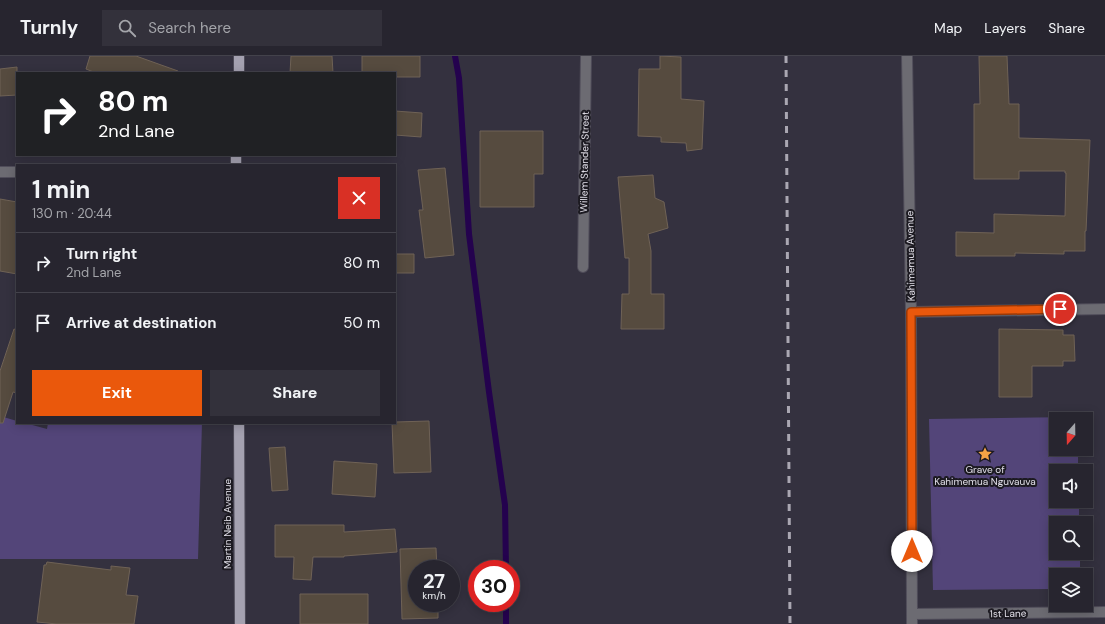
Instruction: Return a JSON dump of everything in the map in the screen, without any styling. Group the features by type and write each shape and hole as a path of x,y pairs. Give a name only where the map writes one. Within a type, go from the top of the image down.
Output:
{"main road":[{"path":"239,56 239,72"},
{"name":"Martin Neib Avenue","path":"239,424 240,624"}],"street":[{"name":"Willem Stander Street","path":"583,267 586,56"},
{"name":"Kahimemua Avenue","path":"906,56 911,312 912,619"},
{"path":"0,172 16,172"},
{"path":"911,312 1105,309"},
{"name":"1st Lane","path":"912,619 1105,612"}],"shaded area":[{"path":"0,416 16,421 16,424 29,424 47,429 48,424 202,424 198,559 0,559"},
{"path":"1049,417 1049,456 1078,456 1078,464 1049,464 1049,508 1079,508 1079,516 1049,516 1049,560 1080,560 1080,568 1049,568 1049,589 933,590 929,419"}],"building":[{"path":"90,56 136,56 178,72 94,72 86,69"},
{"path":"291,56 332,56 333,72 290,72"},
{"path":"362,56 420,56 420,77 396,77 396,72 362,72"},
{"path":"660,56 681,57 681,99 704,101 702,149 687,151 686,143 661,142 661,137 638,136 639,69 660,69"},
{"path":"979,56 1007,56 1009,104 1019,104 1019,138 1090,140 1085,251 1064,251 1064,254 1015,253 1015,256 956,256 956,232 994,233 994,214 1065,216 1065,171 1019,171 1019,179 974,179 974,104 980,104"},
{"path":"17,67 16,95 0,96 0,69"},
{"path":"396,111 422,113 421,137 396,135"},
{"path":"480,131 543,131 543,174 534,174 534,207 480,207"},
{"path":"445,168 454,255 425,258 419,210 423,210 418,170"},
{"path":"653,175 655,198 664,202 668,228 648,234 651,251 651,294 664,294 664,329 621,329 622,294 629,294 629,258 625,258 618,177"},
{"path":"0,199 16,202 16,274 0,271"},
{"path":"396,254 414,254 414,273 396,273"},
{"path":"14,329 16,330 16,393 13,392 3,423 0,423 0,371"},
{"path":"999,329 1063,330 1063,335 1074,335 1075,361 1063,361 1063,366 1032,366 1032,397 999,397"},
{"path":"429,421 431,472 394,473 392,424 396,424 396,422"},
{"path":"285,447 288,490 272,491 269,448"},
{"path":"334,461 377,464 375,497 332,494"},
{"path":"275,525 344,525 344,532 395,529 397,552 344,557 313,557 311,580 293,579 294,557 275,557"},
{"path":"436,548 437,560 408,560 408,612 438,612 438,618 402,619 400,549"},
{"path":"47,562 111,570 111,566 130,568 126,595 138,596 134,624 57,624 37,622 44,565 46,565"},
{"path":"300,594 368,594 368,624 300,624"}],"waterway":[{"path":"455,56 459,78 469,234 505,505 506,560"},
{"path":"506,612 506,624"}],"railway":[{"path":"786,56 790,624"}],"place":[{"name":"Grave of Kahimemua Nguvauva","path":"985,454"}],"route":[{"path":"912,551 911,312 1060,309"}]}
